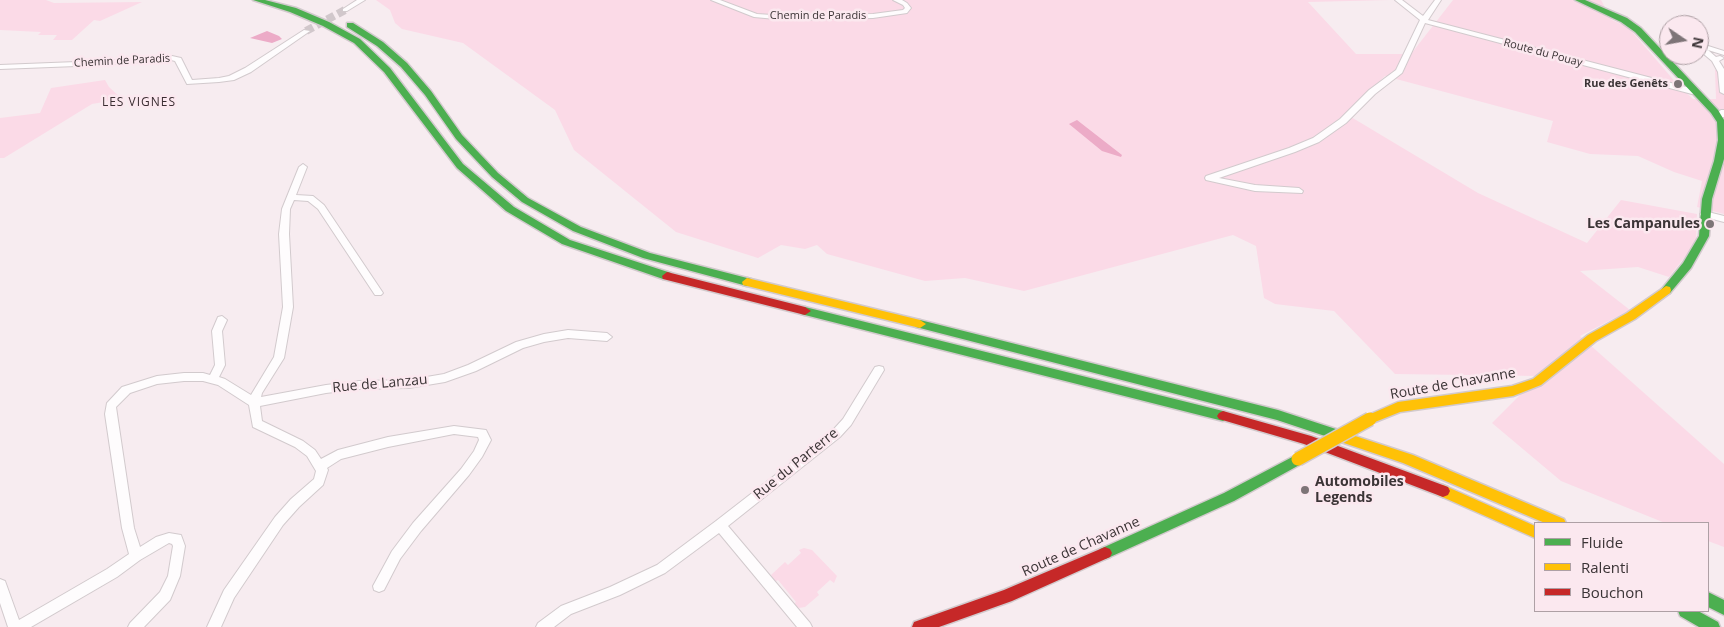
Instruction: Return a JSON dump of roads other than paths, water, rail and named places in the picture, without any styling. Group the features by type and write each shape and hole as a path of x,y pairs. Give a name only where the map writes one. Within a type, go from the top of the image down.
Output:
{"main road":[{"path":"257,0 293,10 326,24 357,41 387,70 460,166 510,209 566,242 672,278 1217,414 1306,440 1463,498 1534,532"},
{"path":"284,0 337,18 355,27 380,44 415,78 459,137 495,175 525,200 577,229 594,236 647,256 682,266 1061,359 1278,415 1408,459 1557,522"},
{"name":"Route de Chavanne","path":"919,627 1007,596 1229,497 1370,419 1398,407 1500,393 1519,389 1537,382 1592,338 1631,316 1663,293 1687,265 1704,236 1706,199 1719,161 1723,140 1721,114 1695,92 1632,25 1580,0"},
{"path":"1709,600 1724,608"},
{"path":"1687,612 1713,627"}],"street":[{"path":"345,10 362,0"},
{"name":"Chemin de Paradis","path":"714,0 756,16 787,18 873,16 905,12 908,8 905,4 896,0"},
{"name":"Route du Pouay","path":"1398,0 1425,21 1695,92"},
{"path":"1299,192 1255,188 1209,178 1316,140 1343,122 1372,92 1399,71 1421,24 1425,21 1438,0"},
{"name":"Chemin de Paradis","path":"0,67 172,58 178,60 190,82 219,80 231,78 248,70 306,31"},
{"path":"1724,55 1705,47 1700,47 1715,60 1723,79 1724,92"},
{"path":"1715,60 1724,55"},
{"path":"214,627 229,594 279,522 295,503 319,482 322,470 311,453 299,444 257,424 254,403 257,392 278,358 288,315 284,234 286,210 303,167"},
{"path":"291,198 310,198 321,207 378,293"},
{"path":"1704,214 1724,219"},
{"path":"213,379 220,364 217,330 222,320"},
{"name":"Rue de Lanzau","path":"254,403 326,389 359,385 408,384 445,378 472,368 520,345 544,338 568,334 607,337"},
{"name":"Rue du Parterre","path":"543,627 566,610 615,591 661,569 720,524 836,434 847,422 879,370"},
{"path":"136,556 128,528 111,406 126,390 157,380 184,377 213,379 254,403"},
{"path":"320,466 338,455 388,442 454,430 471,430 482,433 486,440 465,472 434,506 396,555 378,586"},
{"path":"720,524 805,627"},
{"path":"0,585 17,627 112,574 160,541 169,538 177,539 178,546 174,576 165,596 135,627"}],"tunnel":[{"path":"306,31 345,10"}],"place":[{"name":"Rue des Genêts","path":"1678,84"},
{"name":"Les Campanules","path":"1710,224"},
{"name":"Automobiles Legends","path":"1305,490"}],"district":[{"name":"LES VIGNES","path":"139,103"}]}
